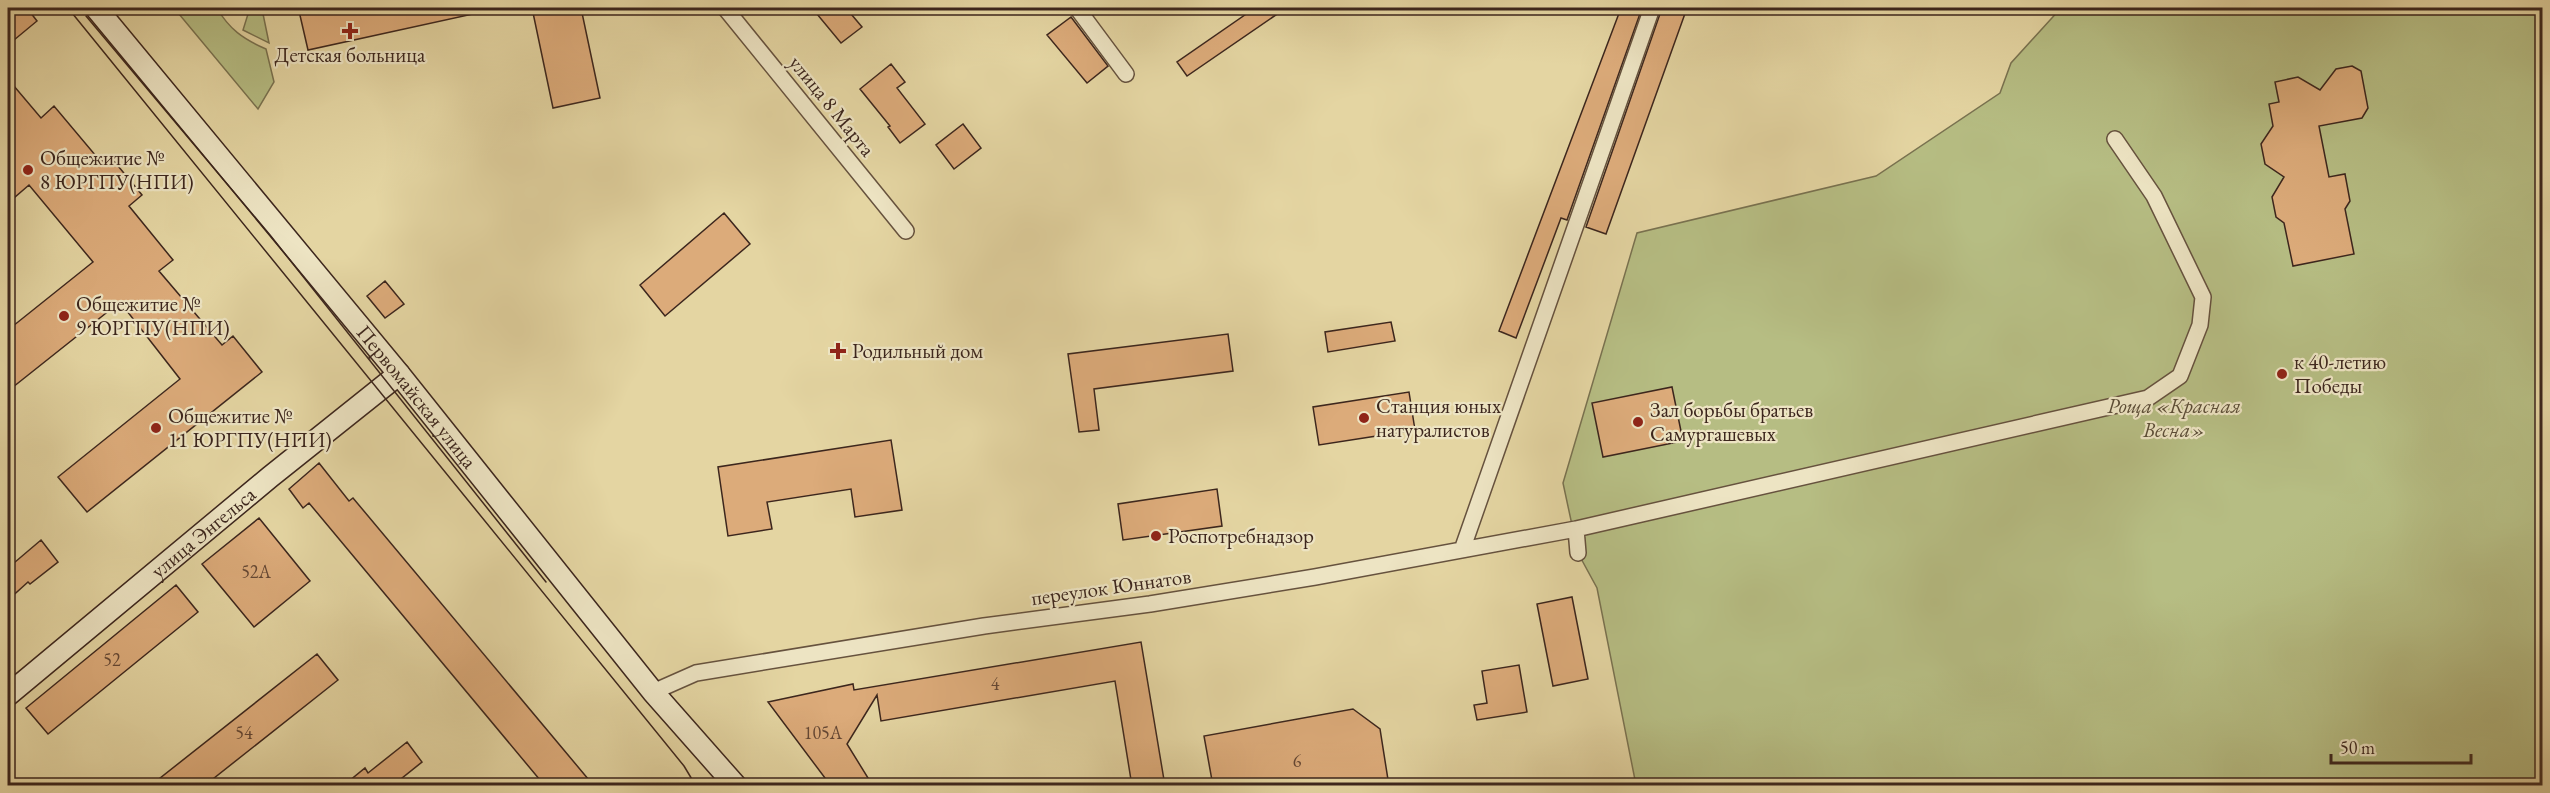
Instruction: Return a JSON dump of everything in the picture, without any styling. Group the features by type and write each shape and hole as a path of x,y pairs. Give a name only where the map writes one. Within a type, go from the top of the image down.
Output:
{"main road":[{"name":"Первомайская улица","path":"96,8 399,374 653,692 736,786"},
{"name":"улица Энгельса","path":"8,695 270,477 399,374"}],"street":[{"name":"улица 8 Марта","path":"725,8 906,231"},
{"path":"1077,8 1126,74"},
{"path":"1462,550 1652,8"},
{"name":"переулок Юннатов","path":"653,692 696,673 984,626 1150,604 1576,529 2148,398 2180,376 2200,325 2203,297 2154,196 2115,139"},
{"path":"1576,529 1578,553"}],"green space":[{"path":"174,8 217,8 237,33 266,49 274,82 258,109"},
{"name":"Роща «Красная Весна»","path":"2061,8 2542,8 2542,785 1636,785 1597,588 1578,553 1563,483 1637,233 1876,176 2000,93 2011,63"},
{"path":"262,9 269,43 243,30 248,14"}],"building":[{"path":"8,8 27,8 37,21 8,45"},
{"name":"Детская больница","path":"316,8 472,8 473,14 308,50 299,11"},
{"path":"532,8 581,8 600,98 553,108"},
{"path":"812,8 846,8 862,27 841,43"},
{"path":"1255,8 1286,8 1187,76 1177,62"},
{"path":"1621,8 1642,8 1567,220 1561,218 1516,338 1499,331"},
{"path":"1662,8 1687,8 1606,234 1586,227"},
{"path":"1071,17 1108,66 1087,83 1047,35"},
{"path":"891,64 905,82 897,88 925,124 900,143 888,127 890,126 860,89"},
{"path":"2352,66 2361,71 2368,108 2362,118 2319,126 2329,177 2345,174 2350,201 2345,209 2354,254 2293,266 2284,223 2276,217 2272,197 2284,177 2265,164 2261,144 2273,126 2269,104 2279,102 2275,82 2298,77 2320,90 2336,69"},
{"path":"8,79 41,118 54,106 101,162 109,155 142,195 129,206 173,260 159,271 222,345 233,336 262,372 87,512 58,477 180,379 120,302 8,391 8,330 93,262 29,185 8,203"},
{"path":"963,124 981,148 954,169 936,145"},
{"path":"724,213 750,244 665,316 640,285"},
{"path":"385,281 404,304 385,318 367,296"},
{"path":"1391,322 1395,341 1328,352 1325,332"},
{"path":"1228,334 1233,371 1094,389 1099,430 1079,432 1068,354"},
{"name":"Зал борьбы братьев Самургашевых","path":"1672,387 1683,441 1603,457 1592,403"},
{"name":"Станция юных натуралистов","path":"1409,392 1415,430 1319,445 1313,407"},
{"path":"891,440 902,510 855,517 851,489 767,502 772,529 728,536 718,467"},
{"path":"319,463 349,501 353,498 594,786 545,786 309,503 303,508 289,489"},
{"path":"1217,489 1222,526 1123,540 1118,504"},
{"path":"259,518 310,581 254,627 202,564"},
{"path":"41,540 58,562 30,584 28,582 8,600 8,568"},
{"path":"176,585 198,612 48,734 26,708"},
{"path":"1572,597 1588,679 1553,686 1537,604"},
{"path":"1141,642 1165,786 1132,786 1115,681 881,721 877,695 847,744 873,786 831,786 768,702 853,684 854,690"},
{"path":"317,654 338,680 204,786 150,786"},
{"path":"1519,665 1527,712 1477,720 1474,705 1487,703 1482,671"},
{"path":"1353,709 1380,729 1389,786 1213,786 1204,736"},
{"path":"407,742 422,762 392,786 343,786 365,768 368,773"}],"tram line":[{"path":"68,8 684,766 696,786"},
{"path":"86,16 270,235 546,582"}],"place":[{"name":"Детская больница","path":"350,31"},
{"name":"Общежитие № 8 ЮРГПУ(НПИ)","path":"28,170"},
{"name":"Общежитие № 9 ЮРГПУ(НПИ)","path":"64,316"},
{"name":"Родильный дом","path":"838,351"},
{"name":"к 40-летию Победы","path":"2282,374"},
{"name":"Станция юных натуралистов","path":"1364,418"},
{"name":"Зал борьбы братьев Самургашевых","path":"1638,422"},
{"name":"Общежитие № 11 ЮРГПУ(НПИ)","path":"156,428"},
{"name":"Роспотребнадзор","path":"1156,536"}]}
